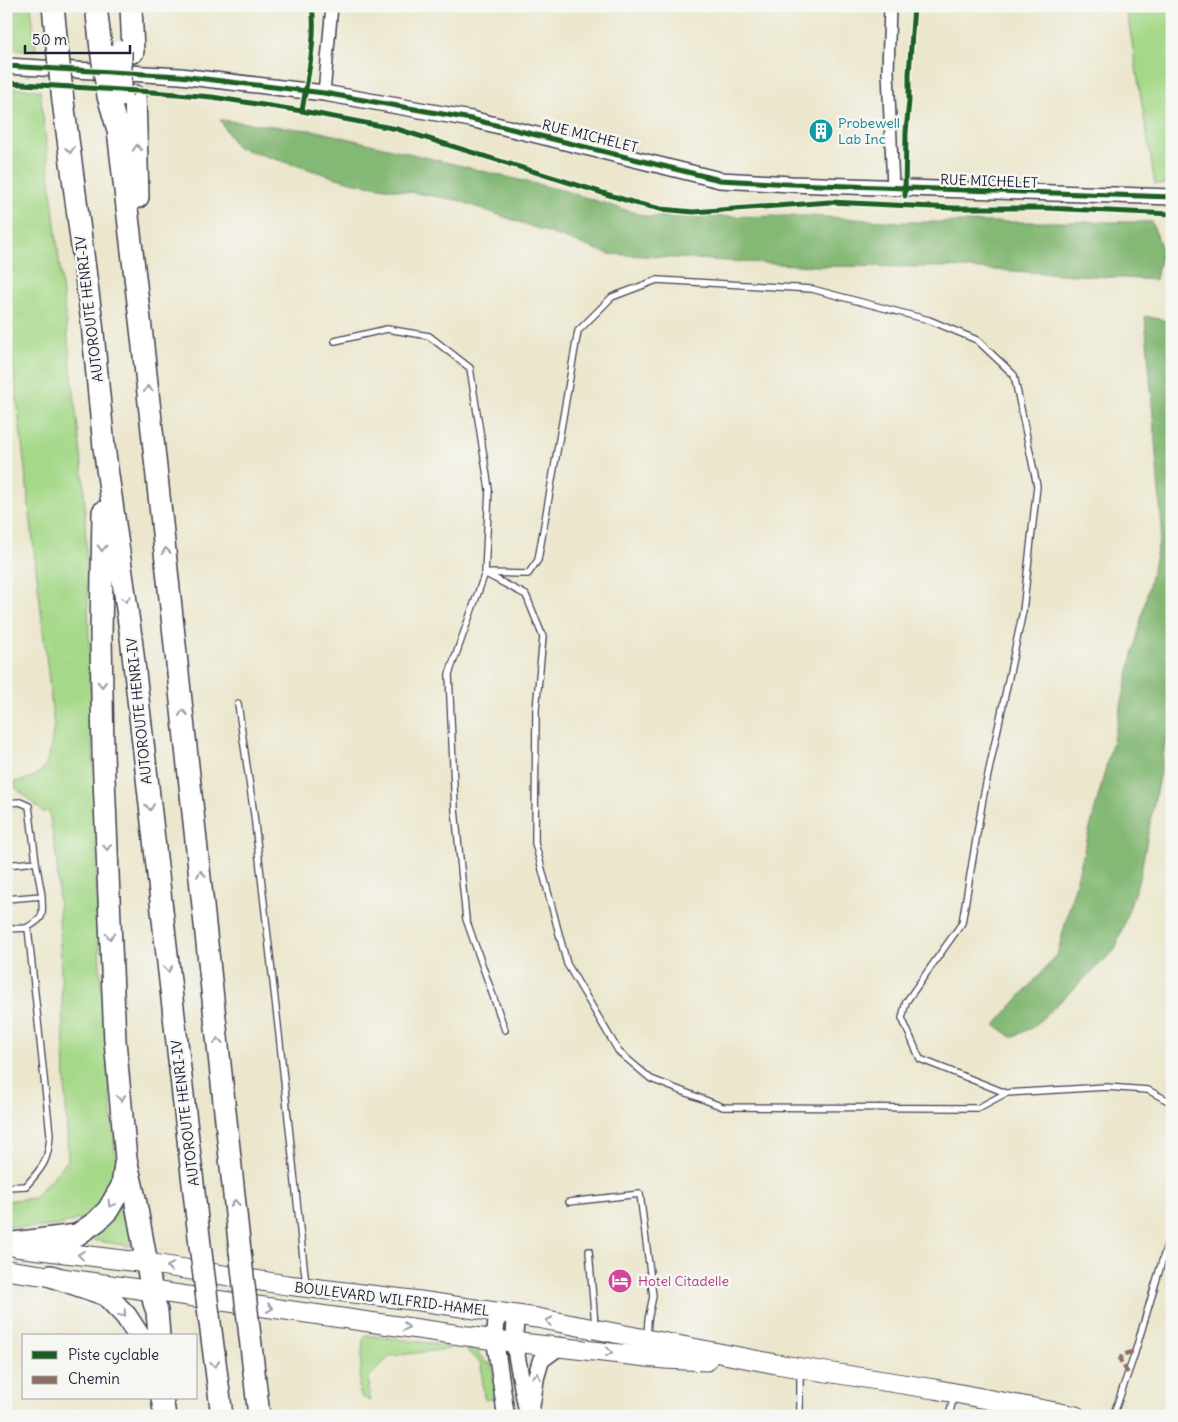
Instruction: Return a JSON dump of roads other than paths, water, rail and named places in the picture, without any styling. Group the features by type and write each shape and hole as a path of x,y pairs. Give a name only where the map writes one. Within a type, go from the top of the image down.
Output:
{"highway":[{"name":"AUTOROUTE HENRI-IV","path":"53,6 92,323 104,447 131,637 200,1245 222,1416"},
{"path":"96,6 118,50"},
{"path":"119,6 118,50 121,96 142,337"},
{"path":"131,6 118,50 121,96 118,130 259,1416"},
{"path":"104,447 101,636 114,1012 126,1159 136,1198 157,1311 159,1334"},
{"path":"6,1245 73,1236 97,1221 108,1210 122,1186 126,1159"},
{"path":"51,1276 106,1295 126,1316 139,1334"},
{"path":"162,1400 165,1416"}],"main road":[{"name":"BOULEVARD WILFRID-HAMEL","path":"6,1245 147,1262 192,1271 306,1288 420,1301 516,1315 776,1364 954,1392 1076,1416"},
{"name":"BOULEVARD WILFRID-HAMEL","path":"6,1270 495,1340 665,1359 776,1364"},
{"path":"497,1312 495,1340 506,1416"},
{"path":"516,1315 514,1342 529,1416"},
{"path":"529,1416 541,1360 560,1346"}],"street":[{"path":"324,93 332,6"},
{"path":"890,6 888,72 894,188"},
{"name":"RUE MICHELET","path":"6,66 180,76 324,93 471,119 720,180 1172,198"}],"lane":[{"path":"485,573 528,574 538,560 578,331 612,297 657,280 812,289 929,320 977,340 1014,375 1037,486 1023,611 983,798 962,923 906,1002 902,1018 920,1058 1006,1093"},
{"path":"335,341 387,329 429,336 470,368 489,489 485,573 449,674 454,800 466,919 505,1030"},
{"path":"485,573 526,595 544,637 536,710 535,843 567,964 620,1052 651,1079 723,1108 978,1108 1006,1093 1106,1087 1148,1090 1172,1103"},
{"path":"238,704 255,825 306,1288"},
{"path":"6,803 20,802 29,806 42,896 42,917 40,920 28,927 6,929"},
{"path":"6,865 36,862"},
{"path":"6,899 42,896"},
{"path":"6,1187 26,1186 42,1168 49,1149 50,1134 28,927"},
{"path":"569,1202 640,1194 652,1296 646,1340"},
{"path":"1113,1416 1133,1359 1172,1228"},
{"path":"589,1251 595,1330"},
{"path":"800,1367 800,1416"},
{"path":"949,1416 954,1392"}],"place":[{"name":"Probewell Lab Inc","path":"821,131"},
{"name":"Hotel Citadelle","path":"620,1281"}]}
